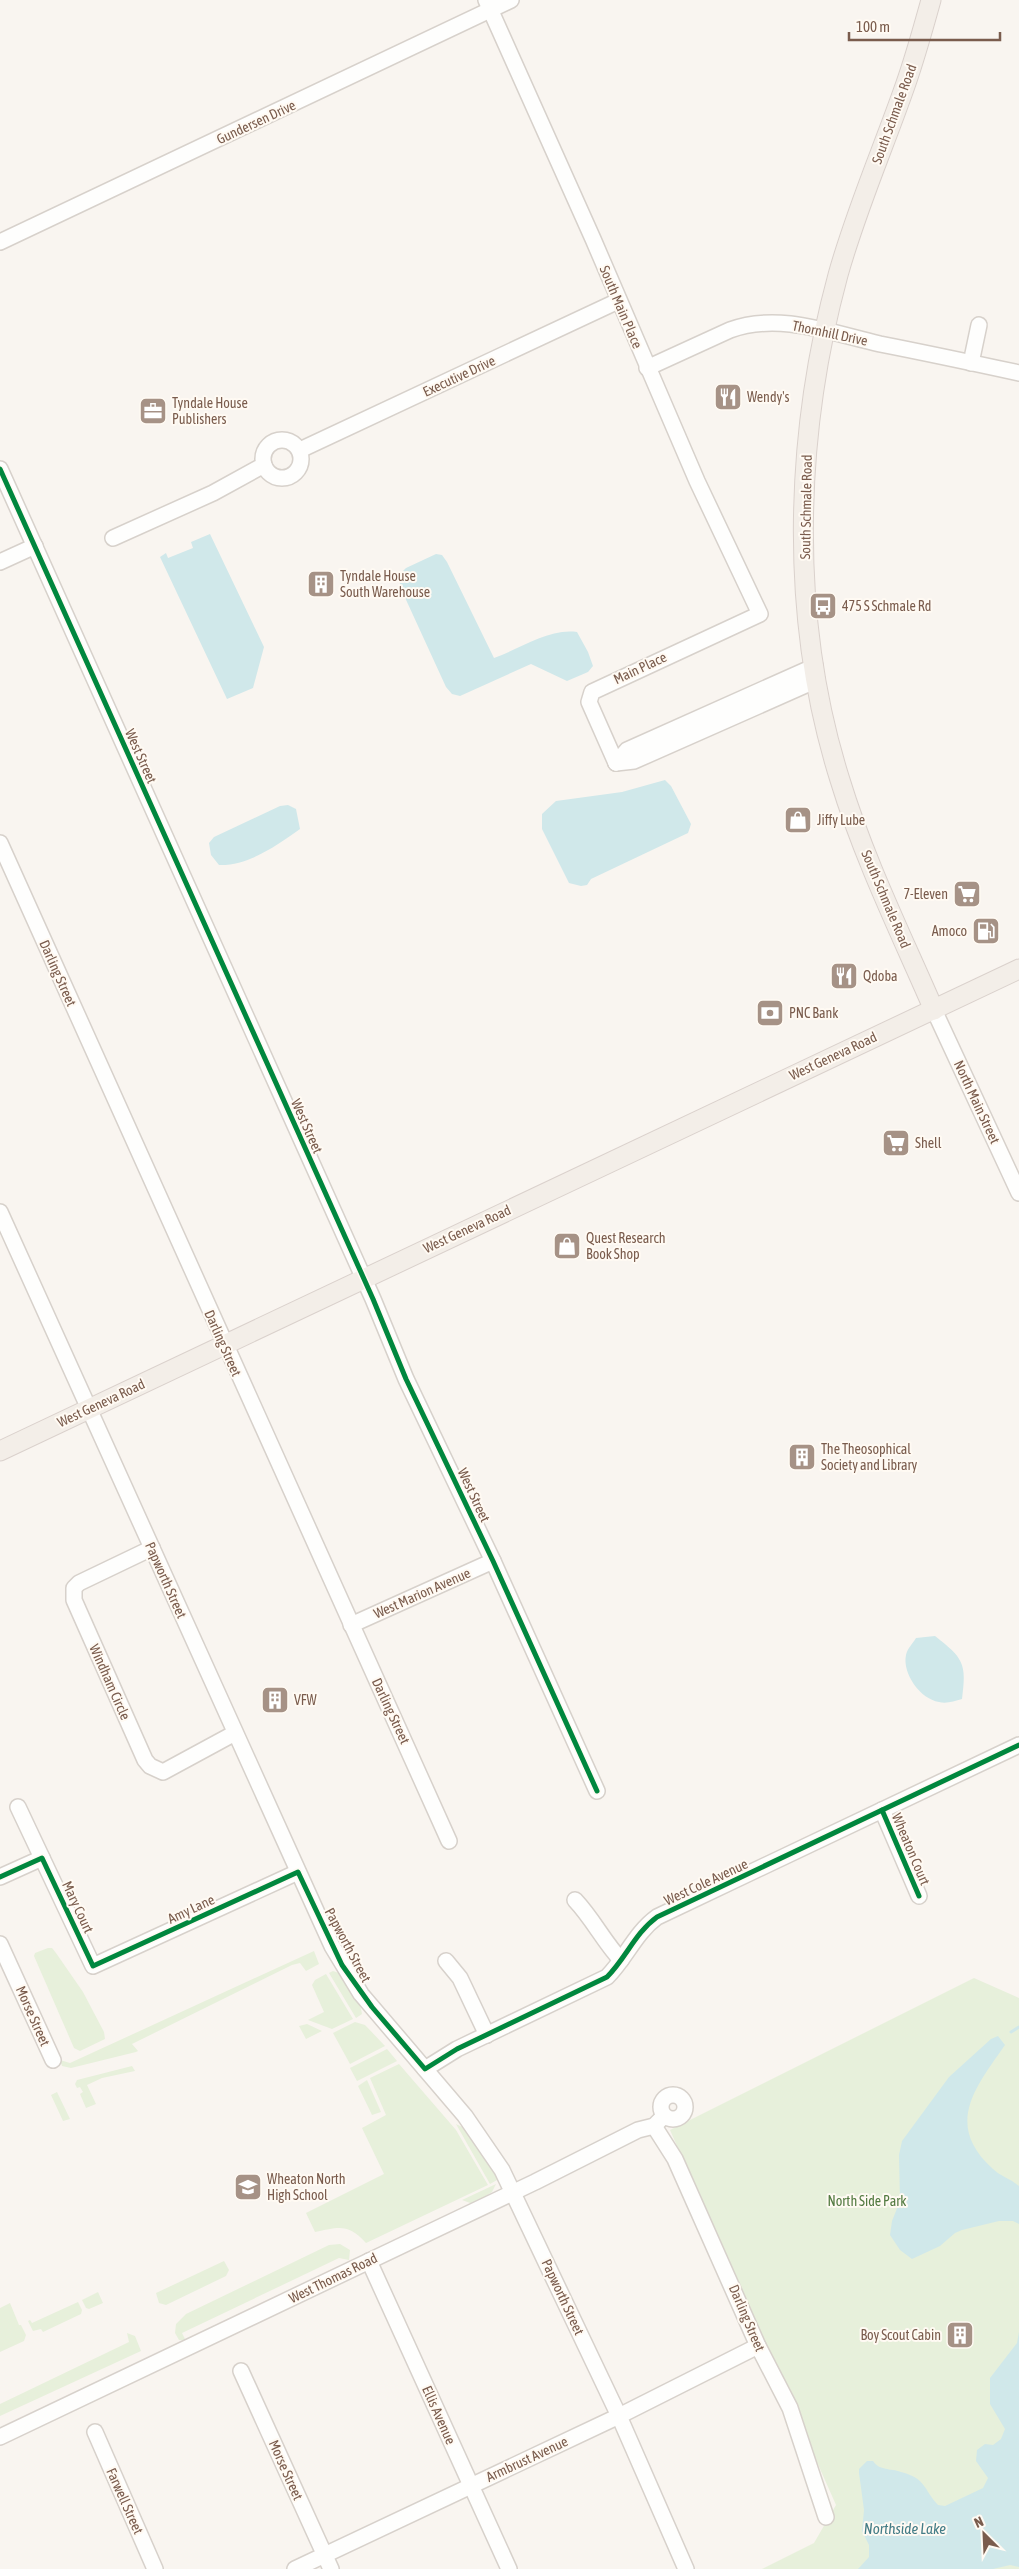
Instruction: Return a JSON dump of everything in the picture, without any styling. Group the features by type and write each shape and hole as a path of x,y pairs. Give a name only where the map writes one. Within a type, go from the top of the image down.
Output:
{"main road":[{"name":"South Schmale Road","path":"931,0 906,84 846,247 824,330 811,408 804,482 805,571 816,673 836,768 872,868 934,1010"},
{"name":"West Geneva Road","path":"0,1451 1019,969"}],"street":[{"name":"Gundersen Drive","path":"0,242 488,5 510,0"},
{"name":"South Main Place","path":"488,5 647,368 760,614"},
{"name":"Executive Drive","path":"300,450 618,301"},
{"name":"Thornhill Drive","path":"647,368 730,330 749,324 775,322 824,330 1019,373"},
{"path":"971,363 980,325"},
{"path":"278,440 290,441 300,450 302,462 300,468 290,477 278,478 272,475 264,465 264,453 267,447 278,440"},
{"path":"113,538 213,493 264,465"},
{"name":"West Street","path":"0,469 364,1278 406,1379 493,1561 597,1791"},
{"path":"0,562 34,546"},
{"name":"Main Place","path":"760,614 592,692 589,702 616,763 627,750 816,673"},
{"name":"Darling Street","path":"0,843 449,1841"},
{"name":"North Main Street","path":"934,1010 1019,1193"},
{"name":"Papworth Street","path":"0,1212 298,1872 342,1965 372,2007 479,2133 494,2155 514,2192 619,2416 686,2569"},
{"name":"Windham Circle","path":"152,1548 79,1583 74,1588 74,1600 145,1760 150,1766 163,1772 235,1732"},
{"name":"West Marion Avenue","path":"351,1625 493,1561"},
{"name":"West Cole Avenue","path":"425,2069 457,2049 607,1977 642,1930 657,1918 1019,1745"},
{"name":"Mary Court","path":"18,1807 93,1966"},
{"name":"Wheaton Court","path":"882,1810 920,1896"},
{"path":"0,1878 42,1858"},
{"name":"Amy Lane","path":"93,1966 298,1872"},
{"path":"575,1900 621,1960"},
{"name":"Morse Street","path":"0,1944 53,2060"},
{"path":"446,1961 460,1978 487,2035"},
{"name":"Darling Street","path":"659,2121 758,2346 790,2408 826,2517"},
{"name":"West Thomas Road","path":"0,2438 659,2121"},
{"name":"Ellis Avenue","path":"369,2261 509,2569"},
{"name":"Armbrust Avenue","path":"295,2569 619,2416 758,2346"},
{"name":"Morse Street","path":"241,2371 331,2569"},
{"name":"Farwell Street","path":"94,2432 155,2569"}],"green space":[{"path":"52,1948 56,1953 83,1992 104,2032 105,2039 80,2051 74,2048 34,1956 35,1953"},
{"path":"314,1951 319,1964 306,1971 300,1963 292,1965 132,2044 138,2051 136,2052 71,2068 62,2066 60,2060 70,2063"},
{"path":"333,1971 339,1973 360,2004 362,2014 356,2018 329,1973"},
{"path":"326,1974 353,2019 332,2029 308,2020 324,2012 312,1985 315,1980"},
{"name":"North Side Park","path":"974,1978 1019,1998 1019,2569 762,2569 814,2543 836,2505 670,2130"},
{"path":"355,2022 365,2025 385,2046 350,2064 333,2033"},
{"path":"307,2024 322,2031 306,2039 299,2026"},
{"path":"387,2049 397,2061 357,2081 350,2068"},
{"path":"399,2064 456,2130 488,2185 366,2243 348,2229 337,2228 315,2232 306,2213 384,2174 362,2128 386,2115 370,2078"},
{"path":"132,2066 135,2071 102,2078 87,2085 96,2104 86,2108 80,2094 83,2092 75,2084 77,2080"},
{"path":"367,2080 381,2112 372,2115 358,2086"},
{"path":"57,2092 70,2119 63,2121 51,2095"},
{"path":"456,2124 466,2129 496,2174 497,2180 490,2184"},
{"path":"496,2184 492,2192 473,2204 462,2200"},
{"path":"340,2244 350,2250 349,2260 339,2258 182,2333 186,2341 179,2340 175,2333 176,2324 186,2314 329,2245"},
{"path":"224,2261 229,2270 226,2276 166,2305 159,2303 156,2293"},
{"path":"98,2292 103,2303 89,2309 86,2308 82,2300"},
{"path":"78,2302 82,2310 81,2314 43,2332 41,2329 33,2331 28,2321 30,2320 32,2323"},
{"path":"10,2303 19,2325 21,2325 26,2335 24,2341 0,2352 0,2308"},
{"path":"127,2333 135,2336 141,2351 0,2416 0,2404 129,2342"}],"water":[{"path":"210,534 264,647 253,688 227,699 160,557 166,553 168,558 193,548 191,542"},
{"path":"436,554 442,555 447,562 494,658 545,636 556,633 577,632 593,666 588,672 567,681 531,664 460,696 452,694 446,687 402,591 398,576 406,568"},
{"path":"665,780 671,786 691,824 688,833 591,879 587,885 581,886 569,883 542,829 542,814 556,801 622,792"},
{"path":"288,805 296,809 300,829 282,842 241,862 219,865 211,855 209,843 214,837 280,806"},
{"path":"935,1636 952,1650 961,1662 964,1677 962,1699 945,1703 932,1700 919,1691 907,1670 906,1655 916,1638"},
{"path":"998,2036 1005,2045 975,2092 969,2107 967,2122 970,2137 978,2153 996,2171 1019,2186 1019,2224 1013,2221 999,2221 962,2230 955,2233 940,2246 912,2259 900,2250 890,2235 892,2221 900,2201 899,2155 902,2141 949,2077 991,2039"},
{"name":"Northside Lake","path":"1019,2332 1019,2567 1010,2565 993,2569 858,2569 869,2557 869,2545 862,2531 864,2510 859,2473 859,2469 867,2461 873,2461 882,2468 901,2472 916,2478 924,2485 938,2505 945,2506 983,2488 988,2478 976,2461 977,2450 985,2444 993,2445 1001,2439 1005,2429 990,2404 990,2378 1017,2343"}],"waterway":[{"path":"1011,2032 1019,2027"}],"cycle path":[{"path":"0,469 373,1299 406,1379 493,1561 597,1791"},
{"path":"0,1877 42,1858 93,1966 298,1872 342,1965 372,2007 425,2069 457,2049 607,1977 643,1930 657,1917 1019,1745"},
{"path":"882,1810 919,1896"}],"place":[{"name":"Wendy's","path":"728,397"},
{"name":"Tyndale House Publishers","path":"153,411"},
{"name":"Tyndale House South Warehouse","path":"321,584"},
{"name":"475 S Schmale Rd","path":"823,606"},
{"name":"Jiffy Lube","path":"798,820"},
{"name":"7-Eleven","path":"967,894"},
{"name":"Amoco","path":"986,931"},
{"name":"Qdoba","path":"844,976"},
{"name":"PNC Bank","path":"770,1013"},
{"name":"Shell","path":"896,1143"},
{"name":"Quest Research Book Shop","path":"567,1246"},
{"name":"The Theosophical Society and Library","path":"802,1457"},
{"name":"VFW","path":"275,1700"},
{"name":"Wheaton North High School","path":"248,2187"},
{"name":"Boy Scout Cabin","path":"960,2335"}]}
